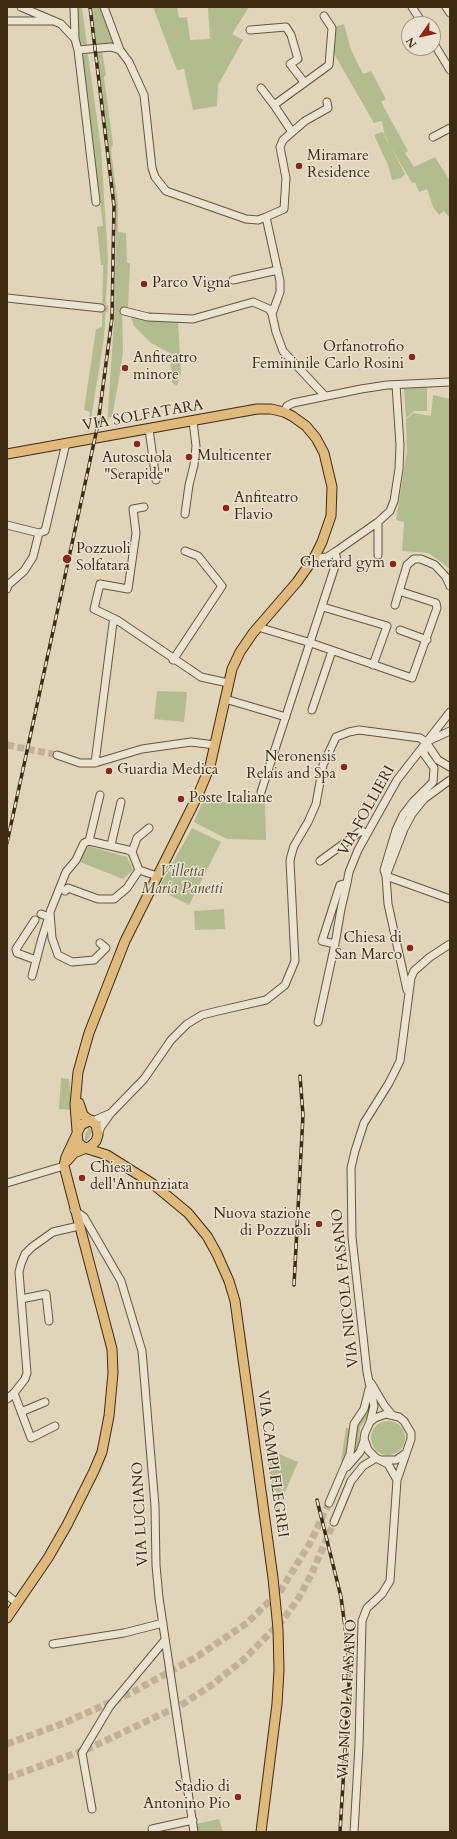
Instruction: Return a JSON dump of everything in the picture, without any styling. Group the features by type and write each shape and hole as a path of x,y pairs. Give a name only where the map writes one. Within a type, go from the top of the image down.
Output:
{"main road":[{"name":"VIA SOLFATARA","path":"7,454 257,409 271,409 284,412"},
{"path":"85,1148 78,1142 77,1133 76,1098 78,1072 94,1020 124,941 198,795 210,766 216,745 228,683 232,669 240,652 258,627 298,582 314,558 322,542 331,516 333,500 332,487 324,453 316,438 306,426 284,412"},
{"path":"76,1098 83,1115 96,1125 98,1135 107,1155"},
{"path":"7,1618 48,1558 94,1471 102,1452 109,1416 113,1373 112,1349 74,1210 65,1164 66,1157 81,1125 91,1120"},
{"path":"65,1164 74,1153 94,1144 98,1135"},
{"name":"VIA CAMPI FLEGREI","path":"85,1148 107,1155 153,1184 188,1213 207,1236 218,1254 229,1281 235,1302 270,1555 278,1630 279,1670 277,1704 261,1832"}],"street":[{"path":"21,7 61,24 75,39"},
{"path":"74,7 75,39 78,50 96,202"},
{"path":"104,7 120,50 129,62 144,95 152,168 160,186 172,194 246,219 258,220 284,209 286,178 280,147 283,140 292,132 306,121 328,108 327,102"},
{"path":"412,7 417,16"},
{"path":"274,105 329,65 332,28 324,16"},
{"path":"7,21 55,21"},
{"path":"250,30 286,26 291,35 298,59 290,64 304,82"},
{"path":"78,50 111,48 120,50"},
{"path":"441,55 450,70"},
{"path":"261,88 292,132"},
{"path":"433,137 450,128"},
{"path":"266,217 280,281 280,292 272,314"},
{"path":"233,280 278,270"},
{"path":"7,298 101,308"},
{"path":"124,310 148,316 193,319 253,302 269,309 284,351 324,396"},
{"path":"284,412 287,406 293,403 361,389 396,385 450,382"},
{"path":"314,558 327,557 378,522 390,511 394,501 399,468 400,444 396,385"},
{"path":"185,514 196,446 193,421"},
{"path":"149,429 156,480"},
{"path":"7,525 38,533 45,531 66,443"},
{"path":"144,507 133,509 136,533 128,589 100,584 94,609 117,620 173,660 201,677 228,683"},
{"path":"378,522 378,555"},
{"path":"7,589 24,571 33,558 38,533"},
{"path":"173,660 222,586 198,556 185,551"},
{"path":"261,792 323,607 337,560 335,552"},
{"path":"395,604 407,565 410,561 418,559 427,560 435,565 441,571 450,586"},
{"path":"258,627 311,643 373,666 412,678 427,640 437,608 436,603 399,591"},
{"path":"323,607 387,626 373,666"},
{"path":"95,764 113,623 117,620"},
{"path":"400,630 427,640"},
{"path":"312,710 332,651"},
{"path":"225,699 286,717"},
{"name":"VIA FOLLIERI","path":"318,1022 349,872 367,833 397,780 450,712"},
{"path":"98,1135 101,1127 111,1113 144,1079 171,1040 187,1024 202,1015 266,1000 285,985 294,966 296,948 290,862 291,856 294,846 308,822 316,804 323,765 336,737 359,730 420,738 426,742 438,760 450,767"},
{"path":"426,742 450,731"},
{"path":"57,755 80,763 95,764 142,748 191,742 216,745"},
{"path":"408,992 388,904 386,876 384,870 396,830 403,815 412,802 432,784 434,780 434,768 424,754 426,742"},
{"path":"386,876 404,829 412,814 424,799 450,780"},
{"path":"89,841 100,794"},
{"path":"111,845 121,802"},
{"path":"132,852 137,838 149,828"},
{"path":"320,861 361,831 367,833"},
{"path":"32,976 50,915 66,872 76,860 84,843 89,841 128,850 132,852 142,871 157,876"},
{"path":"65,891 68,888 98,899 114,899 127,888 142,871"},
{"path":"386,876 450,899"},
{"path":"335,944 322,941 340,885 347,883"},
{"path":"333,906 341,908"},
{"path":"41,914 50,915"},
{"path":"50,915 52,938 58,954 72,962 94,960 106,948 100,943"},
{"path":"330,919 339,920"},
{"path":"35,920 16,949 18,953 36,960"},
{"path":"408,992 414,971 430,957 450,944"},
{"name":"VIA NICOLA FASANO","path":"370,1422 374,1406 368,1377 355,1276 352,1237 351,1173 355,1151 364,1123 400,1061 408,992"},
{"path":"91,1120 95,1120 111,1113"},
{"path":"7,1183 65,1164"},
{"name":"VIA LUCIANO","path":"74,1210 84,1217 121,1281 142,1351 155,1506 156,1564 165,1640 194,1832"},
{"path":"7,1399 14,1393 27,1373 20,1272 25,1254 53,1232 79,1226"},
{"path":"22,1299 46,1294 49,1321"},
{"path":"334,1522 351,1481 363,1466 379,1459 396,1460 407,1452 411,1439 411,1433 404,1421 392,1414 384,1405 368,1377"},
{"path":"329,1503 352,1450 354,1424 364,1409 370,1386"},
{"path":"14,1393 31,1438 55,1426"},
{"path":"21,1412 45,1402"},
{"path":"343,1470 360,1452 365,1433 370,1422 380,1415 392,1414"},
{"path":"364,1439 368,1450 391,1468 397,1480"},
{"name":"VIA NICOLA FASANO","path":"354,1832 359,1746 362,1621 368,1608 386,1589 390,1581 397,1480 407,1452"},
{"path":"7,1595 17,1603"},
{"path":"53,1644 124,1633 163,1624"},
{"path":"92,1809 82,1753 110,1706 165,1640"},
{"path":"152,1829 193,1820"}],"green space":[{"path":"77,7 82,7 87,45 79,44"},
{"path":"91,7 99,7 106,16 114,40 113,43 95,46"},
{"path":"153,7 177,7 179,18 187,17 190,40 210,39 208,7 249,7 232,34 243,40 218,85 217,106 193,110 184,69 177,70"},
{"path":"344,24 351,50 363,74 371,71 386,99 381,102 408,151 405,153 414,167 435,157 450,181 449,217 444,211 439,215 433,207 427,189 419,192 415,182 412,183 385,137 382,121 374,123 333,52 334,27"},
{"path":"102,51 113,144 111,150 118,205 118,232 126,233 127,263 130,263 128,308 122,308 123,350 121,368 112,417 109,417 107,425 114,322 116,237 115,206 109,150 96,52"},
{"path":"88,54 101,148 108,260 104,338 89,432 87,431 90,412 84,410 96,329 102,327 103,265 101,265 97,227 103,226 81,55"},
{"path":"383,132 405,174 401,178 392,180 388,165 374,135"},
{"path":"130,315 152,321 178,322 181,373 177,386 172,382 170,353 151,343 134,326"},
{"path":"427,387 427,411 414,411 406,418 404,389"},
{"path":"433,395 450,399 450,569 429,553 402,551 404,522 396,520 407,451 406,419 413,413 431,416"},
{"path":"157,691 187,692 184,722 154,719"},
{"path":"265,801 266,840 227,839 194,822 202,803"},
{"name":"Villetta Maria Panetti","path":"192,828 221,842 189,905 158,889"},
{"path":"85,845 127,857 133,870 123,879 80,862"},
{"path":"224,909 225,929 195,930 194,911"},
{"path":"61,1078 69,1079 72,1110 59,1109"},
{"path":"89,1127 92,1132 87,1141 85,1140 85,1135"},
{"path":"370,1402 369,1414 360,1428 359,1445 354,1454 356,1429 367,1411"},
{"path":"385,1421 391,1421 400,1426 404,1432 404,1444 400,1450 391,1455 385,1455 376,1450 371,1441 371,1435 376,1426"},
{"path":"346,1428 349,1428 348,1446 343,1462 341,1461"},
{"path":"265,1448 298,1462 276,1513"},
{"path":"219,1819 223,1832 197,1832 196,1824"}],"tunnel":[{"path":"101,308 124,311"},
{"path":"7,745 57,755"},
{"path":"7,1744 64,1723 131,1693 198,1656 247,1623 281,1590 310,1543 329,1503"},
{"path":"7,1778 90,1748 183,1704 213,1684 243,1660 283,1620 298,1599 311,1575 334,1522"}],"railway":[{"path":"7,843 98,424 112,318 114,206 90,7"},
{"path":"294,1285 303,1115 300,1076"},
{"path":"317,1500 341,1597 348,1650 349,1686 340,1832"}],"place":[{"name":"Miramare Residence","path":"299,166"},
{"name":"Parco Vigna","path":"144,284"},
{"name":"Orfanotrofio Femininile Carlo Rosini","path":"412,357"},
{"name":"Anfiteatro minore","path":"125,368"},
{"name":"Autoscuola \"Serapide\"","path":"137,444"},
{"name":"Multicenter","path":"189,457"},
{"name":"Anfiteatro Flavio","path":"226,508"},
{"name":"Pozzuoli Solfatara","path":"67,559"},
{"name":"Gherard gym","path":"393,564"},
{"name":"Neronensis Relais and Spa","path":"344,767"},
{"name":"Guardia Medica","path":"109,771"},
{"name":"Poste Italiane","path":"181,799"},
{"name":"Chiesa di San Marco","path":"410,948"},
{"name":"Chiesa dell'Annunziata","path":"82,1178"},
{"name":"Nuova stazione di Pozzuoli","path":"319,1224"},
{"name":"Stadio di Antonino Pio","path":"238,1797"}]}
